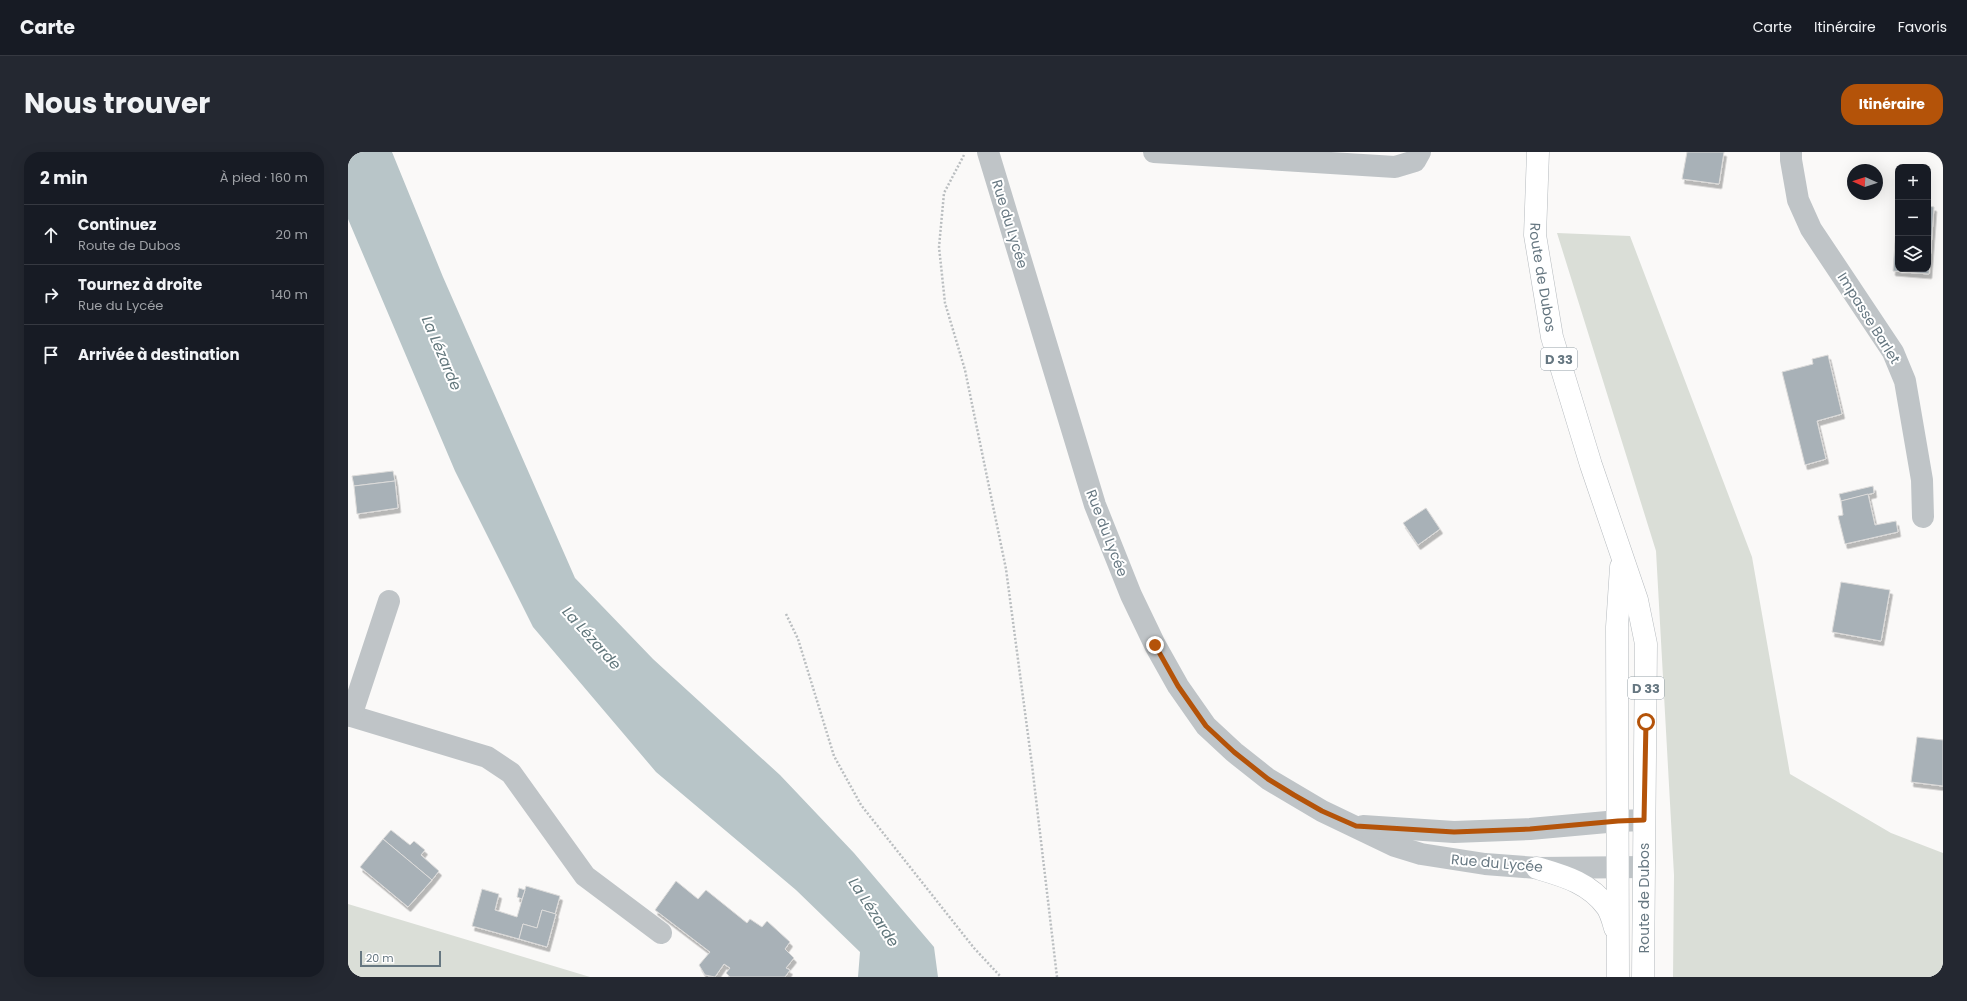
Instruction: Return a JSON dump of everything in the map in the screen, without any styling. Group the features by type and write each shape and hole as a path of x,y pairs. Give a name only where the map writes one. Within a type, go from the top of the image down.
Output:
{"main road":[{"name":"Route de Dubos","path":"1538,152 1535,235 1552,337 1622,560 1637,600 1646,644 1643,977"},
{"name":"Route de Dubos","path":"1618,977 1617,627 1622,560"},
{"path":"1537,868 1573,879 1590,889 1608,908 1618,936"}],"street":[{"name":"Rue du Lycée","path":"988,152 1095,505 1131,595 1155,645 1178,686 1206,726 1234,752 1268,779 1322,811 1395,846 1421,854 1485,864 1537,868 1644,867"},
{"path":"1154,152 1312,157 1395,167 1415,160 1420,152"},
{"name":"Impasse Barlet","path":"1791,152 1798,200 1812,229 1893,352 1905,381 1922,480 1923,517"},
{"path":"389,601 350,716 487,757 511,773 585,876 660,933"},
{"name":"Rue du Lycée","path":"1356,826 1454,832 1530,829 1644,820"}],"path":[{"path":"966,152 961,158 944,193 939,247 944,296 965,370 1006,569 1032,764 1057,977"},
{"path":"786,614 798,639 834,756 861,805 974,948 1001,977"}],"shaded area":[{"path":"1557,233 1630,236 1752,557 1790,774 1891,833 1943,853 1943,977 1673,977 1674,875 1656,551"},
{"path":"348,904 590,977 348,977"}],"water":[{"name":"La Lézarde","path":"348,152 392,152 443,277 575,578 653,659 780,775 854,853 934,947 938,977 858,977 860,952 796,890 656,772 533,627 455,471 348,219"}],"building":[{"path":"1687,152 1724,152 1719,184 1682,179"},
{"path":"1931,206 1934,207 1931,247"},
{"path":"1895,242 1895,271 1893,271"},
{"path":"1905,272 1929,272 1929,274"},
{"path":"1828,355 1842,414 1817,421 1826,459 1805,465 1782,372 1813,364 1812,359"},
{"path":"393,471 395,481 354,486 352,476"},
{"path":"395,481 398,508 357,514 354,486"},
{"path":"1873,486 1874,493 1841,501 1839,494"},
{"path":"1868,494 1875,525 1896,521 1898,532 1845,544 1838,516 1843,515 1841,501"},
{"path":"1426,508 1440,529 1418,545 1403,523"},
{"path":"1841,582 1890,590 1881,641 1832,632"},
{"path":"1917,737 1943,740 1943,786 1911,782"},
{"path":"391,830 410,845 414,841 425,850 421,855 439,871 432,880 383,839"},
{"path":"383,839 432,880 408,907 360,867"},
{"path":"676,881 698,899 706,890 747,923 750,919 762,927 767,921 790,942 785,949 794,958 786,968 790,970 785,977 730,977 726,973 730,968 724,964 715,977 705,975 699,965 710,952 655,910"},
{"path":"526,886 560,896 555,914 542,910 537,928 523,924 519,939 472,926 482,889 499,894 495,910 517,917"},
{"path":"519,888 525,890 522,899 517,897"},
{"path":"542,910 556,914 547,947 519,939 523,924 537,928"}],"route":[{"path":"1155,645 1178,686 1206,726 1234,752 1268,779 1294,795 1322,811 1356,826 1454,832 1530,829 1644,820 1646,722"}]}
